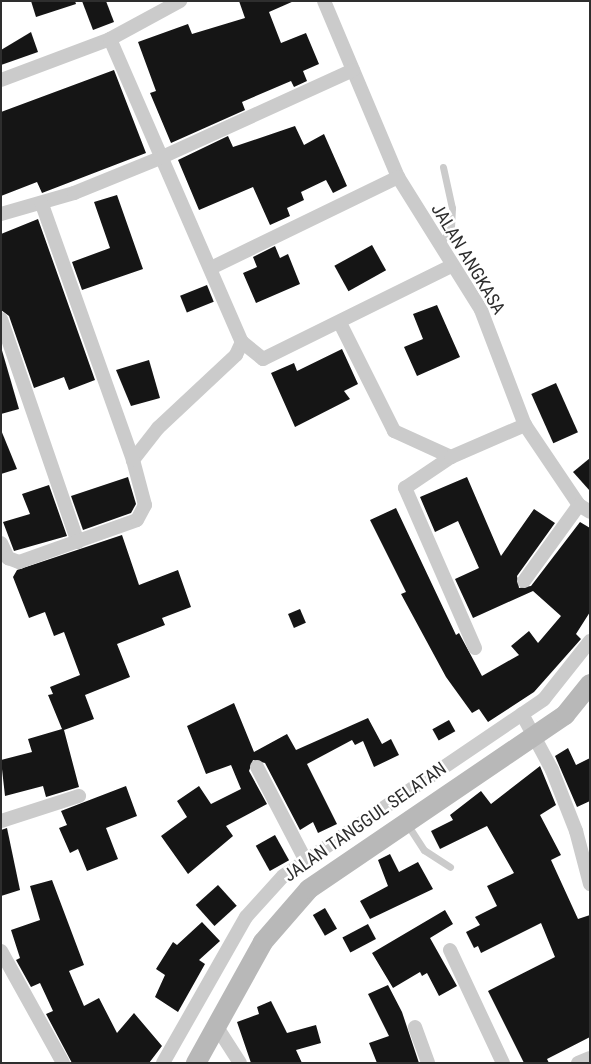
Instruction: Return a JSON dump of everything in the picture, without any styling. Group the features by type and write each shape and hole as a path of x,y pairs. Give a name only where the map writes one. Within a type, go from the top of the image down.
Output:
{"street":[{"path":"1,80 110,39 160,6 180,1"},
{"name":"JALAN ANGKASA","path":"324,1 398,177 438,247 481,310 525,425 584,508"},
{"path":"110,39 160,158 213,267 242,342 263,359 340,323 451,266"},
{"path":"1,214 42,204 160,158 353,70"},
{"path":"213,267 398,177"},
{"path":"1,543 8,558 19,562 137,520 145,506 133,460 42,204"},
{"path":"1,319 78,542"},
{"path":"340,323 394,431 452,457"},
{"path":"133,460 158,428 236,355 242,342"},
{"path":"475,648 404,494 408,483 452,457 525,425"},
{"path":"524,581 584,508"},
{"name":"JALAN TANGGUL SELATAN","path":"163,1063 246,917 283,876 544,699 590,641"},
{"name":"JALAN TANGGUL SELATAN","path":"196,1063 215,1024 283,915 309,889 565,715 590,684"},
{"path":"522,714 576,831 590,884"},
{"path":"257,767 306,860"},
{"path":"1,821 79,796"},
{"path":"450,950 503,1063"},
{"path":"1,951 63,1063"},
{"path":"215,1024 240,1063"},
{"path":"416,1027 428,1063"},
{"path":"578,1063 590,1058"}],"lane":[{"path":"438,247 451,227 452,208 443,167"},
{"path":"406,823 424,850 450,867"}],"building":[{"path":"31,1 75,1 76,4 36,17"},
{"path":"82,1 106,1 114,22 93,30"},
{"path":"239,1 294,1 269,12 281,43 306,33 319,64 303,71 307,81 294,87 291,81 242,102 245,110 171,143 150,93 156,91 138,42 188,24 192,34 245,18"},
{"path":"31,32 38,52 1,65 1,50"},
{"path":"114,70 146,153 42,193 37,182 1,196 1,112"},
{"path":"295,126 304,145 324,134 347,186 333,193 326,180 301,192 304,200 287,208 290,216 270,225 253,187 199,210 178,160 228,136 233,147"},
{"path":"117,195 143,269 82,290 72,262 110,248 94,202"},
{"path":"38,219 95,380 69,390 64,377 34,388 9,316 1,310 1,234"},
{"path":"372,245 386,270 348,291 334,266"},
{"path":"275,246 280,258 288,254 300,284 256,303 243,273 257,267 253,257"},
{"path":"207,285 214,302 187,313 180,296"},
{"path":"437,305 460,357 417,376 404,347 423,339 413,314"},
{"path":"1,347 19,409 1,414"},
{"path":"342,349 358,384 344,391 350,399 295,427 271,373 294,363 297,371"},
{"path":"149,360 160,398 131,406 116,370"},
{"path":"556,383 578,432 553,443 531,394"},
{"path":"1,430 17,469 1,474"},
{"path":"590,458 590,491 573,472"},
{"path":"128,477 136,504 131,513 83,530 71,496"},
{"path":"467,477 501,556 534,509 555,523 517,576 519,588 531,586 580,522 590,528 590,612 576,634 581,639 534,692 488,722 479,709 472,713 446,677 401,594 406,592 370,520 396,508 456,635 459,633 482,676 519,655 511,646 529,631 538,643 561,616 533,591 473,618 455,579 479,568 458,521 435,532 420,497"},
{"path":"49,485 67,536 14,551 3,522 30,514 22,494"},
{"path":"122,535 139,585 178,570 191,607 162,618 165,625 117,644 130,677 85,695 94,719 64,730 79,787 46,797 43,786 5,796 1,760 32,752 28,739 62,729 48,695 53,694 50,687 80,675 64,632 54,636 45,612 29,618 13,577 17,570"},
{"path":"300,609 306,623 294,628 288,614"},
{"path":"234,703 254,752 287,734 296,750 368,718 382,744 391,739 399,755 374,767 363,741 355,745 352,740 307,764 337,824 318,833 313,822 300,830 265,763 253,760 249,771 267,804 226,826 233,836 188,874 161,836 187,817 177,801 199,786 211,804 241,789 231,765 206,774 187,726"},
{"path":"449,720 455,731 439,741 432,729"},
{"path":"568,748 576,765 590,758 590,801 577,807 555,756"},
{"path":"540,766 556,805 540,815 561,855 551,860 578,919 590,915 590,1037 547,1059 549,1063 524,1063 488,991 555,957 541,923 481,953 478,946 474,948 466,932 480,925 475,917 497,906 487,886 514,873 487,826 440,849 431,831 453,820 450,815 481,791 491,804"},
{"path":"126,786 137,816 106,828 118,859 87,871 78,849 70,853 59,828 67,825 61,811"},
{"path":"7,828 20,890 1,896 1,830"},
{"path":"275,835 289,860 270,871 256,846"},
{"path":"390,854 399,872 418,862 433,889 370,919 360,901 388,886 378,860"},
{"path":"52,880 84,965 69,971 84,1006 99,998 117,1033 134,1013 162,1046 149,1063 72,1063 46,1014 53,1011 40,983 31,987 16,960 20,958 11,930 40,920 30,886"},
{"path":"218,885 237,906 214,926 196,905"},
{"path":"325,908 337,929 325,936 313,915"},
{"path":"445,910 453,924 430,938 457,986 439,996 427,973 422,976 420,972 393,988 372,953"},
{"path":"202,922 220,941 199,960 205,964 178,1012 155,997 165,975 156,969 173,942 177,945"},
{"path":"368,924 376,939 350,953 342,938"},
{"path":"388,985 402,1012 419,1063 377,1063 369,1043 389,1036 368,994"},
{"path":"271,1001 287,1033 316,1025 321,1043 296,1050 302,1063 251,1063 237,1022 259,1014 257,1007"}]}
